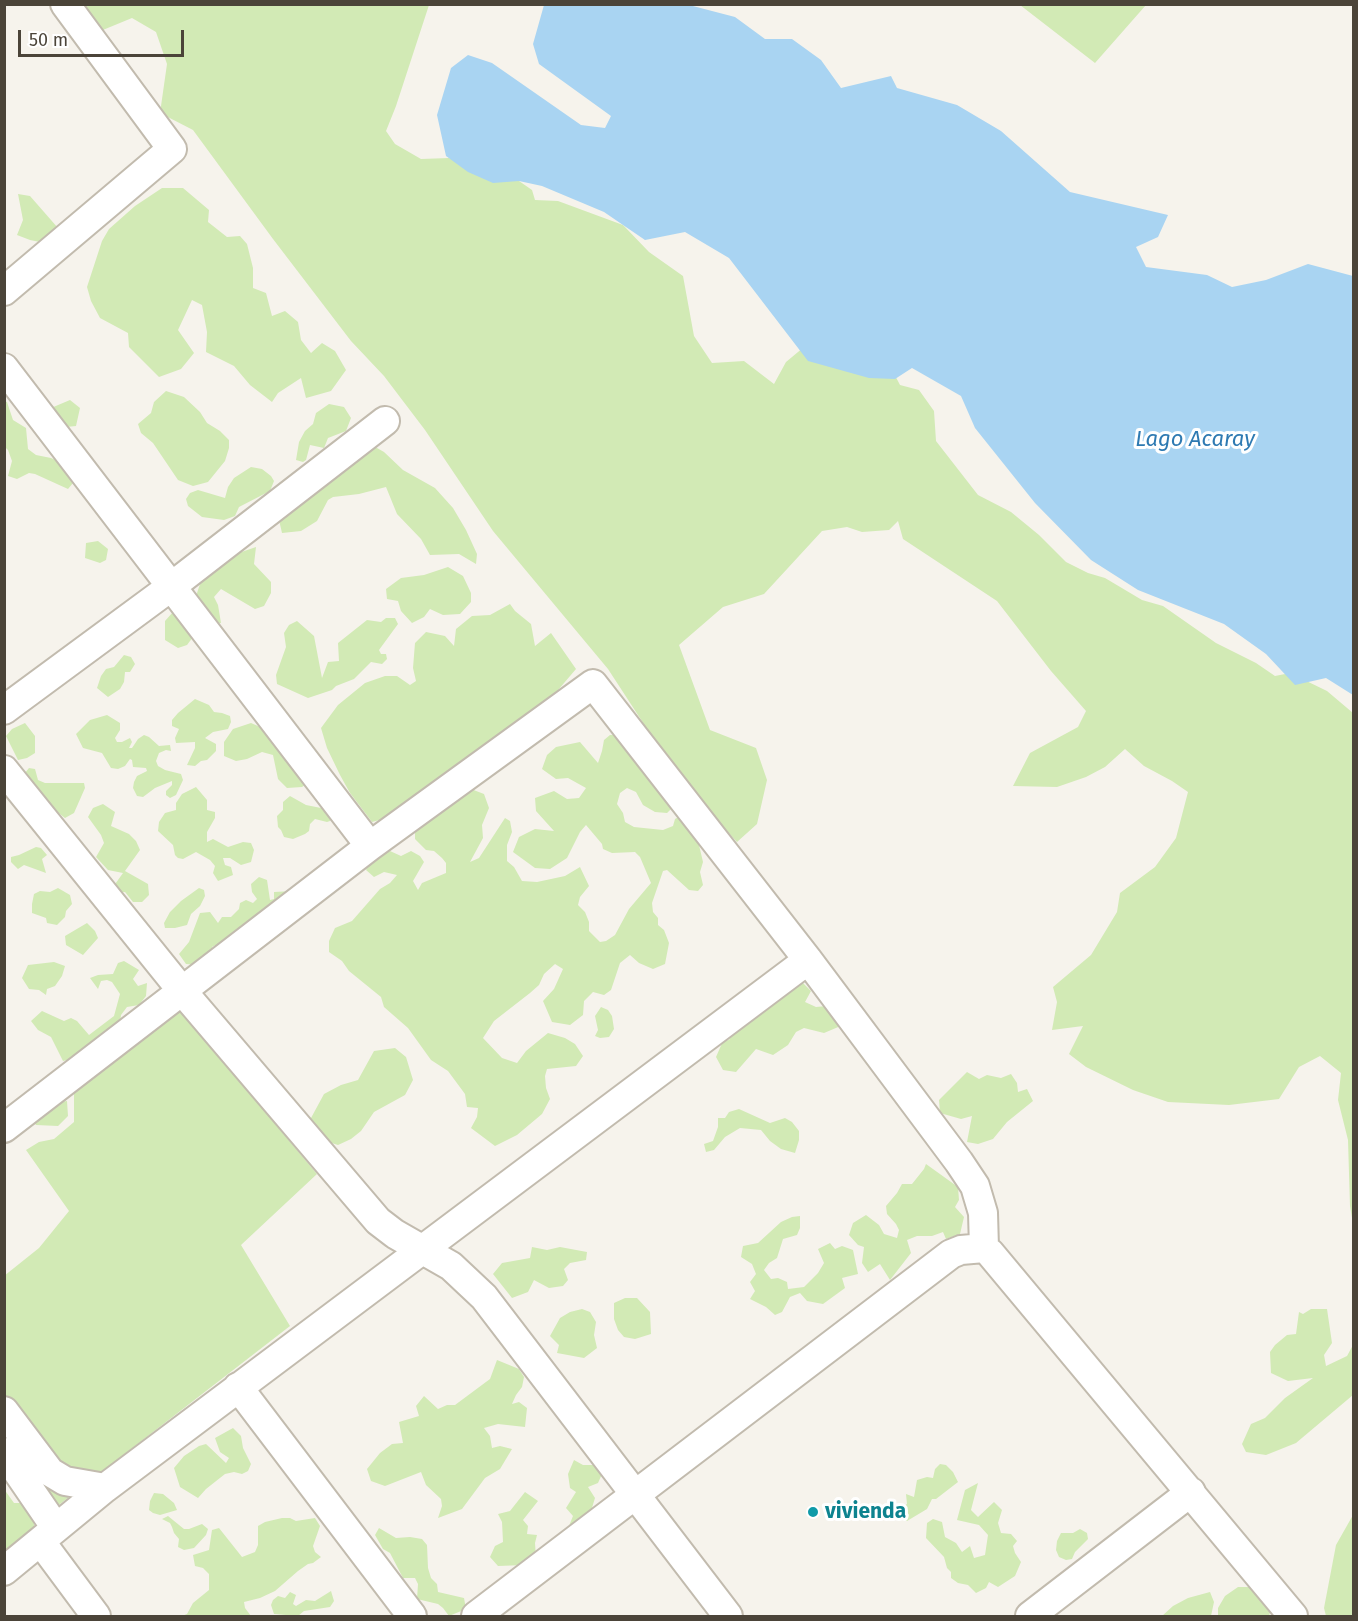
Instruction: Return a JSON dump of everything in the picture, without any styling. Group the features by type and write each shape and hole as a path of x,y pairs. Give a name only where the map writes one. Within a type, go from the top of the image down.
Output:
{"street":[{"path":"4,291 172,149 65,4"},
{"path":"4,368 370,846"},
{"path":"4,710 172,586 385,421"},
{"path":"4,1128 370,846 593,684 808,960 959,1162 975,1186 983,1213 984,1248"},
{"path":"4,770 183,992 378,1221 395,1234 451,1266 484,1297 728,1617"},
{"path":"4,1571 105,1488 808,960"},
{"path":"476,1617 951,1254 961,1250 984,1248 1191,1492 1293,1617"},
{"path":"238,1387 412,1617"},
{"path":"4,1411 50,1472 65,1481 105,1488"},
{"path":"4,1452 48,1535 96,1617"},
{"path":"1030,1617 1191,1492"}],"green space":[{"path":"1146,4 1095,63 1020,5"},
{"path":"77,5 429,5 386,131 395,144 421,159 449,158 506,172 532,190 535,200 558,201 623,225 649,252 683,276 694,336 712,363 744,361 774,384 786,362 810,342 887,360 900,385 919,390 934,411 936,441 978,495 1011,512 1039,535 1066,562 1088,573 1105,578 1142,600 1163,606 1216,643 1256,663 1275,676 1290,673 1327,691 1353,713 1353,1224 1350,1206 1348,1140 1338,1100 1341,1073 1320,1056 1299,1067 1279,1099 1229,1105 1168,1102 1133,1090 1086,1067 1069,1054 1083,1026 1052,1030 1057,1002 1053,987 1091,955 1117,912 1120,893 1155,867 1176,838 1188,792 1144,766 1125,749 1105,767 1086,777 1057,787 1013,786 1030,753 1078,727 1086,711 1051,671 997,601 903,539 898,521 889,530 862,532 847,527 822,531 764,594 723,607 679,645 710,730 756,748 767,780 757,824 737,842 711,814 651,735 608,669 493,531 425,430 384,376 351,341 193,130 160,113 167,64 156,32 132,18 98,32"},
{"path":"162,188 183,188 209,210 208,222 227,237 240,236 247,244 253,268 253,288 266,293 272,316 285,311 298,322 301,340 311,353 322,343 335,351 346,370 331,391 306,398 301,378 278,393 272,402 250,385 234,366 206,352 207,332 202,305 192,300 178,330 194,353 181,369 159,377 129,347 128,333 100,318 87,287 102,241 109,229 135,206"},
{"path":"18,194 30,196 58,228 50,244 17,235 23,220"},
{"path":"166,391 184,397 200,412 207,423 229,440 225,461 208,482 193,486 178,480 153,443 141,433 138,424 151,413 154,402"},
{"path":"70,400 80,408 76,426 66,427 51,408"},
{"path":"4,401 7,402 13,420 26,428 28,449 36,455 51,458 76,469 73,483 68,489 35,474 29,473 17,479 8,476 12,461 5,447"},
{"path":"329,404 344,407 351,418 346,431 328,438 324,448 310,445 306,460 303,462 296,460 299,442 305,431 313,424 316,413"},
{"path":"370,444 384,452 403,470 435,488 453,508 477,554 476,564 459,554 430,555 421,539 397,514 386,487 359,494 333,497 328,500 317,521 301,531 282,533 279,520"},
{"path":"251,467 262,469 274,481 270,491 239,507 235,516 224,520 202,517 188,506 186,499 190,493 198,490 225,498 234,478"},
{"path":"98,541 108,549 106,560 100,563 85,558 86,543"},
{"path":"256,547 254,564 271,582 271,593 264,606 255,609 221,589 214,597 221,623 211,624 197,604 197,593 202,578 224,558"},
{"path":"448,567 463,576 471,593 471,602 460,614 443,615 430,609 424,617 412,623 401,611 398,601 387,599 386,589 401,578 424,575"},
{"path":"510,604 531,624 535,646 551,633 576,669 547,703 394,816 372,822 350,793 340,775 327,748 321,728 338,705 365,683 385,676 397,676 410,685 416,681 413,668 415,643 426,632 445,636 454,646 456,629 472,616 490,615"},
{"path":"173,612 182,616 193,637 187,645 178,648 165,640 165,621"},
{"path":"386,618 395,618 398,624 379,650 381,654 386,654 387,659 382,664 371,662 354,679 308,698 277,684 276,675 286,647 284,633 289,625 297,621 314,636 322,678 328,662 339,661 338,643 367,620 381,622"},
{"path":"124,655 131,657 135,664 130,672 125,672 124,682 120,689 108,697 97,688 101,676 106,669 114,667"},
{"path":"195,699 209,705 214,712 230,716 231,722 228,729 213,732 205,738 216,744 216,751 207,760 195,766 187,765 195,748 195,742 176,743 175,738 179,729 172,726 172,720"},
{"path":"107,715 120,723 120,730 115,738 117,742 130,738 132,742 129,748 132,748 144,735 159,746 170,745 171,751 166,750 159,753 156,761 158,766 165,770 181,774 183,780 176,795 170,798 166,795 172,781 155,788 143,797 137,796 133,788 134,782 137,776 147,771 146,768 133,767 130,759 125,766 118,769 111,768 102,753 83,748 76,734 90,720"},
{"path":"25,723 35,736 35,753 18,760 6,736 12,729"},
{"path":"251,723 267,730 308,783 302,787 287,788 278,779 273,755 262,752 236,761 224,756 224,742 233,729"},
{"path":"622,734 673,807 667,813 655,812 643,805 636,792 627,788 620,793 617,804 623,813 625,822 634,827 663,830 673,826 675,819 682,815 701,834 699,845 703,862 700,872 703,885 698,891 689,890 667,870 663,871 652,903 653,912 658,918 658,925 664,930 669,943 665,964 653,969 639,963 630,955 620,963 611,990 604,995 593,992 584,1001 583,1015 570,1025 552,1022 543,1001 554,989 563,969 555,964 544,974 539,985 494,1021 483,1038 502,1058 517,1063 526,1051 548,1033 575,1044 583,1056 576,1066 547,1069 546,1088 550,1099 542,1114 517,1135 495,1146 471,1128 477,1117 478,1108 467,1107 465,1094 448,1071 431,1060 408,1028 384,1007 381,997 329,952 329,941 335,928 352,921 380,889 397,875 384,872 374,877 366,870 376,857 390,851 401,856 411,851 420,856 424,862 413,881 418,890 422,883 446,873 446,863 434,851 426,850 415,839 415,833 419,825 471,789 484,794 489,808 482,825 483,838 470,862 479,858 505,818 510,821 512,832 507,845 507,861 514,867 522,881 537,882 565,876 580,867 589,886 580,897 578,905 585,912 589,922 589,931 600,942 615,935 629,909 651,883 640,857 635,852 612,853 603,849 602,844 586,825 567,858 550,869 535,868 513,852 519,837 535,829 554,831 536,811 535,798 554,791 567,799 579,798 586,788 568,778 556,779 542,769 547,755 556,747 580,742 598,763 604,740 610,735"},
{"path":"29,768 35,769 38,780 45,783 84,783 85,788 74,813 65,818 48,805 24,774"},
{"path":"196,787 207,800 207,810 215,812 215,818 207,832 207,842 213,839 228,847 243,842 251,843 254,850 251,862 241,865 230,858 223,858 225,865 231,867 233,875 218,881 213,873 215,866 210,860 196,852 183,859 178,858 173,845 158,831 159,822 165,813 176,810 176,803 182,794"},
{"path":"290,796 306,805 331,810 333,814 330,821 315,819 305,834 293,839 284,837 278,827 277,816 283,810 283,802"},
{"path":"103,804 115,812 111,826 129,834 136,841 140,850 125,871 148,884 149,895 142,902 133,902 125,892 116,893 113,887 123,873 108,870 96,857 104,843 88,817 93,808"},
{"path":"36,847 41,848 47,855 42,859 46,873 24,865 18,869 11,862 11,857"},
{"path":"259,877 267,880 270,900 274,899 274,892 293,891 297,920 278,936 269,935 222,942 212,947 211,960 198,965 186,964 179,954 189,942 200,913 210,912 218,923 222,917 231,917 239,909 240,903 246,900 253,903 257,899 252,892 251,884"},
{"path":"58,888 70,895 72,904 66,911 65,917 57,925 47,923 46,918 32,913 32,904 34,894 40,891 50,892"},
{"path":"199,888 204,890 205,896 200,906 191,914 187,925 165,928 164,923 170,912"},
{"path":"87,923 98,938 83,955 66,945 65,936"},
{"path":"124,961 139,970 133,979 138,986 147,983 146,996 139,1005 127,1007 121,1015 120,1024 99,1035 99,1040 75,1058 63,1061 51,1037 38,1030 31,1021 42,1011 64,1021 71,1018 77,1021 89,1035 114,1016 120,994 112,982 101,981 98,989 90,978 113,974 118,963"},
{"path":"54,962 65,966 55,986 47,989 46,995 39,990 29,989 22,978 28,965"},
{"path":"802,982 811,991 805,1002 816,1007 827,1006 843,1025 824,1033 804,1028 796,1032 788,1045 773,1055 756,1049 736,1072 723,1070 716,1057 723,1041 729,1040 733,1033 740,1030 748,1013 784,991 792,991"},
{"path":"601,1007 608,1010 612,1016 614,1029 609,1037 595,1036 598,1030 595,1016"},
{"path":"180,1010 317,1174 241,1245 290,1326 51,1511 5,1443 4,1276 39,1248 69,1211 26,1150 39,1142 54,1139 74,1122 74,1093"},
{"path":"395,1048 406,1057 413,1080 405,1095 374,1112 361,1131 351,1139 338,1145 325,1141 311,1125 311,1118 324,1094 341,1085 358,1080 374,1051"},
{"path":"967,1072 979,1079 987,1075 1001,1078 1011,1074 1017,1083 1018,1092 1027,1089 1033,1101 1007,1122 993,1139 978,1144 967,1142 972,1116 961,1119 940,1113 939,1100"},
{"path":"67,1101 68,1116 58,1126 36,1125 29,1116 54,1103"},
{"path":"739,1109 770,1123 785,1118 792,1122 799,1131 795,1153 781,1149 761,1130 740,1128 725,1137 714,1150 706,1152 704,1144 713,1141 718,1127 718,1118 725,1118 729,1112"},
{"path":"926,1164 958,1187 959,1200 955,1207 964,1217 960,1234 946,1239 943,1232 907,1240 911,1253 890,1280 880,1264 868,1272 862,1263 864,1247 858,1245 849,1235 853,1223 866,1215 879,1225 884,1234 897,1238 899,1230 887,1214 886,1206 902,1184 912,1184"},
{"path":"800,1216 800,1228 797,1235 783,1239 777,1258 764,1270 771,1279 778,1278 787,1282 788,1289 804,1287 824,1263 818,1249 830,1243 835,1249 842,1246 853,1250 858,1274 842,1278 845,1288 823,1304 807,1301 800,1293 790,1297 782,1312 775,1315 766,1307 750,1299 755,1291 750,1282 756,1274 752,1264 741,1257 743,1246 758,1243 781,1222"},
{"path":"532,1247 547,1250 560,1247 587,1252 586,1260 570,1263 564,1269 568,1280 563,1286 549,1288 534,1280 528,1292 512,1298 493,1274 502,1263 530,1258"},
{"path":"625,1298 637,1298 650,1312 651,1334 635,1339 624,1337 618,1330 614,1319 614,1303"},
{"path":"582,1309 590,1312 596,1322 594,1335 597,1348 584,1358 557,1353 559,1345 550,1336 560,1318"},
{"path":"1311,1309 1327,1309 1332,1343 1324,1355 1326,1366 1347,1356 1353,1345 1353,1395 1296,1443 1266,1455 1246,1452 1242,1444 1251,1424 1265,1418 1285,1398 1313,1378 1288,1381 1271,1373 1270,1352 1287,1335 1296,1334 1299,1312 1303,1314"},
{"path":"497,1360 519,1369 524,1377 522,1387 512,1404 519,1402 527,1408 525,1427 498,1424 484,1428 490,1436 492,1448 500,1446 512,1449 500,1469 485,1478 462,1509 438,1518 442,1506 441,1499 426,1485 421,1472 385,1486 371,1481 367,1469 380,1453 392,1444 403,1443 399,1422 419,1416 416,1406 424,1396 438,1409 447,1405 455,1405 490,1379"},
{"path":"233,1428 241,1436 243,1448 251,1464 248,1471 242,1474 234,1472 225,1474 198,1498 180,1487 174,1468 184,1456 199,1446 206,1444 226,1463 229,1458 220,1452 215,1438"},
{"path":"574,1460 583,1465 594,1465 602,1474 598,1483 588,1487 595,1498 591,1511 579,1524 569,1526 573,1516 566,1508 576,1492 570,1488 568,1474"},
{"path":"940,1464 946,1465 953,1472 958,1482 936,1499 932,1499 927,1509 907,1521 899,1518 900,1508 907,1504 906,1494 914,1497 917,1480 933,1478 935,1469"},
{"path":"978,1483 971,1510 978,1517 994,1502 1002,1510 998,1523 1001,1533 1011,1534 1017,1541 1013,1546 1021,1562 1015,1576 998,1587 989,1582 986,1588 976,1593 968,1585 958,1583 951,1578 951,1572 947,1568 944,1557 926,1538 927,1523 933,1519 942,1522 945,1537 956,1543 962,1552 970,1546 974,1558 985,1555 988,1535 979,1525 957,1520 965,1490"},
{"path":"4,1489 14,1503 34,1503 34,1532 4,1564"},
{"path":"525,1492 538,1501 523,1520 528,1526 527,1534 537,1535 536,1558 524,1565 498,1566 490,1557 495,1546 503,1542 502,1522 498,1514 510,1511"},
{"path":"154,1493 163,1494 174,1503 177,1510 160,1515 153,1513 149,1510"},
{"path":"1353,1515 1353,1616 1326,1616 1324,1608 1336,1545"},
{"path":"168,1516 184,1529 202,1524 208,1529 206,1535 194,1548 184,1550 178,1547 179,1539 170,1523 162,1519"},
{"path":"282,1518 296,1521 315,1518 320,1526 313,1546 315,1552 321,1557 298,1571 275,1591 244,1602 251,1616 182,1616 187,1614 193,1603 209,1590 209,1574 203,1568 195,1566 193,1555 209,1550 212,1530 219,1528 242,1557 255,1552 258,1545 258,1526"},
{"path":"379,1528 396,1538 422,1539 427,1545 428,1568 431,1578 437,1584 438,1592 464,1598 466,1609 449,1616 438,1604 417,1599 418,1584 415,1578 403,1578 390,1553 383,1549 375,1535"},
{"path":"1080,1529 1087,1533 1088,1539 1075,1552 1072,1559 1066,1560 1059,1557 1056,1550 1061,1533 1073,1533"},
{"path":"1238,1587 1260,1587 1273,1602 1269,1616 1218,1616 1218,1608 1225,1596"},
{"path":"331,1591 334,1601 330,1607 304,1611 298,1616 274,1614 271,1605 278,1596 285,1598 290,1592 296,1595 293,1604 296,1606 306,1600 315,1601"},
{"path":"1210,1592 1214,1602 1211,1616 1162,1616 1173,1606 1188,1598"}],"water":[{"name":"Lago Acaray","path":"544,5 689,5 735,17 765,39 792,39 821,60 841,88 891,76 897,88 957,105 1001,131 1070,192 1168,215 1158,237 1136,247 1146,267 1207,275 1232,287 1266,280 1308,264 1353,276 1353,695 1326,678 1295,685 1266,654 1224,624 1138,590 1091,560 1035,503 975,428 961,396 912,368 895,379 869,378 808,361 729,258 685,232 645,240 604,212 542,186 519,181 493,183 468,172 446,156 437,115 451,68 468,55 492,63 581,125 605,128 611,116 539,64 533,44"}],"place":[{"name":"vivienda","path":"813,1512"}]}
